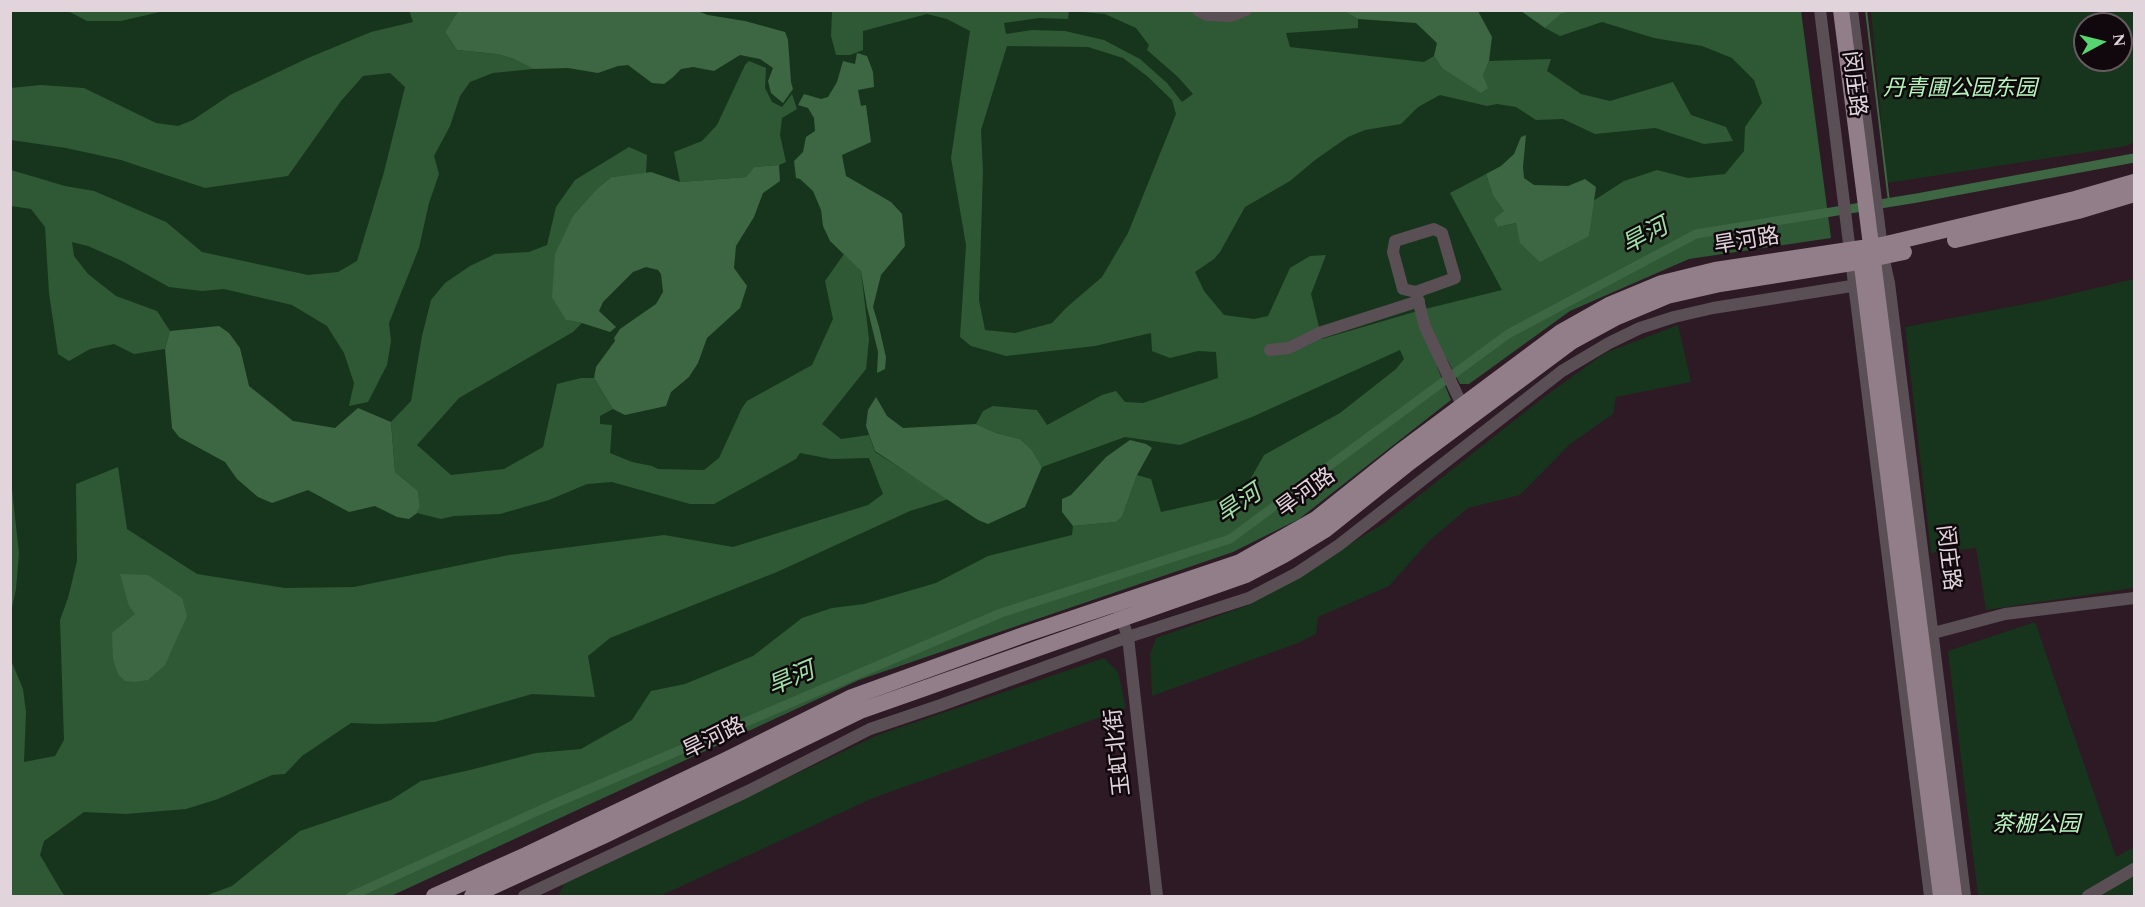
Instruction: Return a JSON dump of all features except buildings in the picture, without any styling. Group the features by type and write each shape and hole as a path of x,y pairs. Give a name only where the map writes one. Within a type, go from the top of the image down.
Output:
{"main road":[{"name":"闵庄路","path":"1830,10 1866,254 1877,286 1896,437 1927,635 1953,897"},
{"name":"闵庄路","path":"1840,10 1859,197"},
{"name":"旱河路","path":"1223,577 1316,519 1460,401 1561,332 1609,305 1662,283 1715,270 1866,254 2075,200 2134,182"},
{"name":"旱河路","path":"434,897 460,891 598,830 852,698 1026,634 1119,612 1284,555 1325,530 1410,462 1571,342 1617,317 1667,296 2078,211 2134,194"},
{"name":"闵庄路","path":"1866,254 1859,285 1941,897"},
{"name":"旱河路","path":"472,897 535,868 598,830"}],"street":[{"path":"1198,10 1207,15 1231,16 1246,10"},
{"name":"闵庄路","path":"1820,10 1859,197"},
{"name":"闵庄路","path":"1852,10 1859,197"},
{"path":"1270,350 1289,348 1319,333 1417,296 1455,278 1442,233 1434,229 1395,241 1393,252 1403,288 1417,296 1425,327 1460,401"},
{"name":"闵庄路","path":"1866,254 1890,283 1927,635 1965,897"},
{"path":"524,897 542,893 870,729 1128,637 1250,598 1297,573 1339,545 1563,371 1608,343 1640,328 1713,308 1859,285"},
{"name":"闵庄路","path":"1859,285 1930,897"},
{"path":"1896,437 1905,413"},
{"path":"1927,635 2005,614 2134,598"},
{"name":"玉虹北街","path":"1119,612 1128,637 1157,897"},
{"path":"535,868 542,893"},
{"path":"2088,897 2134,869"}],"green space":[{"path":"10,11 1801,11 1824,199 1527,304 1436,366 1332,468 298,896 11,896"},
{"name":"丹青圃公园东园","path":"1871,11 2134,11 2134,142 2127,146 1887,183"},
{"path":"2134,279 2134,588 1986,610 1976,548 1931,553 1905,327 2041,301"},
{"path":"1678,325 1691,382 1616,397 1613,414 1570,444 1520,495 1468,508 1429,541 1389,586 1318,617 1316,634 1298,643 1152,696 1150,654 1156,638 1249,605 1383,524 1544,397 1605,353"},
{"name":"茶棚公园","path":"2035,622 2116,857 2134,847 2134,896 1978,896 1948,651"},
{"path":"1104,658 1118,672 1126,708 873,798 660,896 559,896 564,884 878,735"}],"shaded area":[{"path":"409,10 458,11 445,32 457,50 497,54 514,59 533,69 493,73 470,82 460,96 450,126 434,156 439,174 429,203 419,248 389,323 391,341 387,365 368,402 349,406 354,383 344,353 327,326 292,305 224,289 202,291 169,287 122,261 88,246 72,242 74,256 88,274 116,296 157,311 170,331 165,349 134,354 114,344 90,349 69,361 58,354 49,293 45,227 31,209 11,206 11,170 65,186 94,191 166,222 202,252 308,275 338,272 357,261 384,172 405,87 390,73 363,76 341,101 288,176 205,188 121,160 66,148 11,140 11,88 41,85 84,88 156,123 178,126 193,120 230,95 308,58 371,32 413,22"},
{"path":"695,10 708,15 745,21 785,32 788,40 793,89 783,103 771,93 768,81 773,68 760,59 740,55 714,71 693,67 681,69 664,84 652,83 628,65 598,73 568,68 533,69 514,59 497,54 457,50 445,32 458,11"},
{"path":"1571,10 1801,11 1831,238 1689,259 1570,311 1469,384 1460,384 1447,359 1437,367 1451,400 1299,519 1233,552 859,680 391,896 205,896 232,886 300,831 391,800 421,781 536,753 581,749 632,720 651,691 685,684 753,656 802,618 832,608 864,604 936,583 988,556 1072,535 1073,526 1116,522 1122,517 1137,475 1151,479 1161,512 1242,494 1264,455 1340,413 1396,369 1404,359 1400,350 1252,417 1180,445 1125,437 1042,467 1032,450 1020,439 996,433 976,424 983,411 993,406 1037,410 1047,425 1102,395 1116,391 1125,402 1143,403 1218,378 1216,352 1198,351 1170,358 1152,351 1151,333 1095,346 1006,356 971,346 960,337 966,245 951,158 970,31 947,19 927,14 863,31 863,50 850,55 836,55 831,36 832,11 1069,11 1068,19 1039,18 1004,23 1006,34 1032,30 1065,31 1104,40 1140,59 1167,83 1182,102 1193,94 1178,77 1147,50 1149,45 1136,28 1105,14 1071,11 1344,11 1358,19 1358,28 1286,33 1290,47 1424,62 1434,56 1442,68 1483,76 1489,61 1551,59 1547,71 1581,94 1610,101 1673,82 1691,115 1726,127 1733,141 1704,144 1655,128 1595,134 1563,119 1536,120 1516,107 1497,104 1487,106 1440,95 1418,107 1401,124 1365,130 1348,137 1290,181 1245,207 1220,252 1195,272 1204,291 1224,315 1254,319 1268,316 1290,268 1310,256 1326,255 1311,294 1322,339 1421,310 1502,290 1450,193 1486,174 1493,196 1504,211 1498,227 1516,223 1521,243 1589,236 1593,201 1624,181 1657,170 1688,178 1725,174 1744,151 1745,127 1762,103 1754,80 1732,58 1702,46 1654,38 1602,22 1560,36 1545,28 1561,14","holes":["1007,46 1088,47 1123,58 1147,76 1172,100 1176,114 1128,233 1102,277 1052,323 1015,333 985,330 979,300 983,171 981,130"]},
{"path":"68,11 164,11 121,21 87,21"},
{"path":"1344,11 1478,11 1492,37 1489,61 1483,76 1488,88 1481,93 1442,68 1434,56 1437,43 1416,23 1358,19"},
{"path":"1521,11 1571,11 1561,14 1545,28"},
{"path":"857,53 867,56 873,72 874,87 858,90 861,106 866,105 871,142 842,155 846,176 891,202 902,214 905,246 881,275 873,307 886,357 885,369 877,373 878,352 861,271 830,241 813,191 796,178 794,161 803,152 806,137 815,131 814,118 808,108 798,105 804,94 821,99 828,97 837,82 843,61 855,64"},
{"path":"749,61 766,68 765,88 772,102 782,107 792,94 797,109 782,118 780,135 786,162 779,165 754,167 746,177 680,182 674,152 702,141 717,125"},
{"path":"1526,135 1524,178 1534,185 1568,186 1585,179 1596,187 1589,236 1540,262 1520,243 1516,223 1498,227 1494,219 1504,211 1493,196 1486,174 1501,166 1514,154 1521,137"},
{"path":"629,147 647,155 646,173 612,177 566,320 582,323 573,332 459,398 417,445 451,475 504,469 543,447 557,384 581,378 594,378 613,409 600,416 600,424 612,425 610,453 658,469 704,470 719,458 747,401 812,365 833,319 825,281 844,254 861,271 869,339 866,369 822,424 841,439 869,435 875,452 949,499 910,511 777,572 610,638 588,656 595,697 532,694 435,722 351,723 302,756 285,774 272,775 218,799 186,809 126,814 84,812 44,841 40,855 63,894 67,896 11,896 10,658 23,689 26,712 24,762 55,756 64,740 60,620 77,561 76,484 118,467 127,529 197,574 285,588 354,587 509,555 664,535 733,547 868,505 883,494 869,458 831,459 800,453 796,459 714,504 690,504 612,482 587,484 549,500 500,514 454,516 441,519 417,513 420,507 418,491 395,472 391,422 411,401 422,336 431,300 445,283 470,266 495,254 529,252 547,245 556,207 575,180"},
{"path":"779,165 780,181 763,193 754,217 736,246 734,268 747,286 740,308 707,338 698,363 689,377 671,392 666,406 625,415 613,409 594,378 596,367 615,341 614,338 620,329 656,304 663,292 661,274 658,270 646,267 633,272 603,302 599,311 616,327 610,332 566,320 552,297 555,254 573,216 597,189 612,177 651,172 680,182 746,177 754,167"},
{"path":"219,326 229,333 240,348 249,386 293,421 335,428 358,408 391,422 395,472 418,491 420,507 417,513 409,519 397,517 375,506 349,512 308,490 272,503 258,497 237,479 225,462 179,437 172,428 165,349 170,331"},
{"path":"876,397 887,416 903,428 976,424 996,433 1020,439 1032,450 1042,467 1025,507 988,524 978,520 875,451 866,426 868,410"},
{"path":"1130,440 1152,448 1137,475 1122,517 1116,522 1073,526 1062,512 1062,499 1071,495 1106,457"},
{"path":"11,481 19,553 16,589 11,612"},
{"path":"120,574 148,575 182,598 187,616 165,665 148,680 125,681 118,674 113,659 112,633 135,614 129,606"}],"waterway":[{"path":"1866,10 1889,202"},
{"name":"旱河","path":"351,896 549,806 1001,613 1230,539 1508,334 1696,234 1917,198 2134,158"}]}
